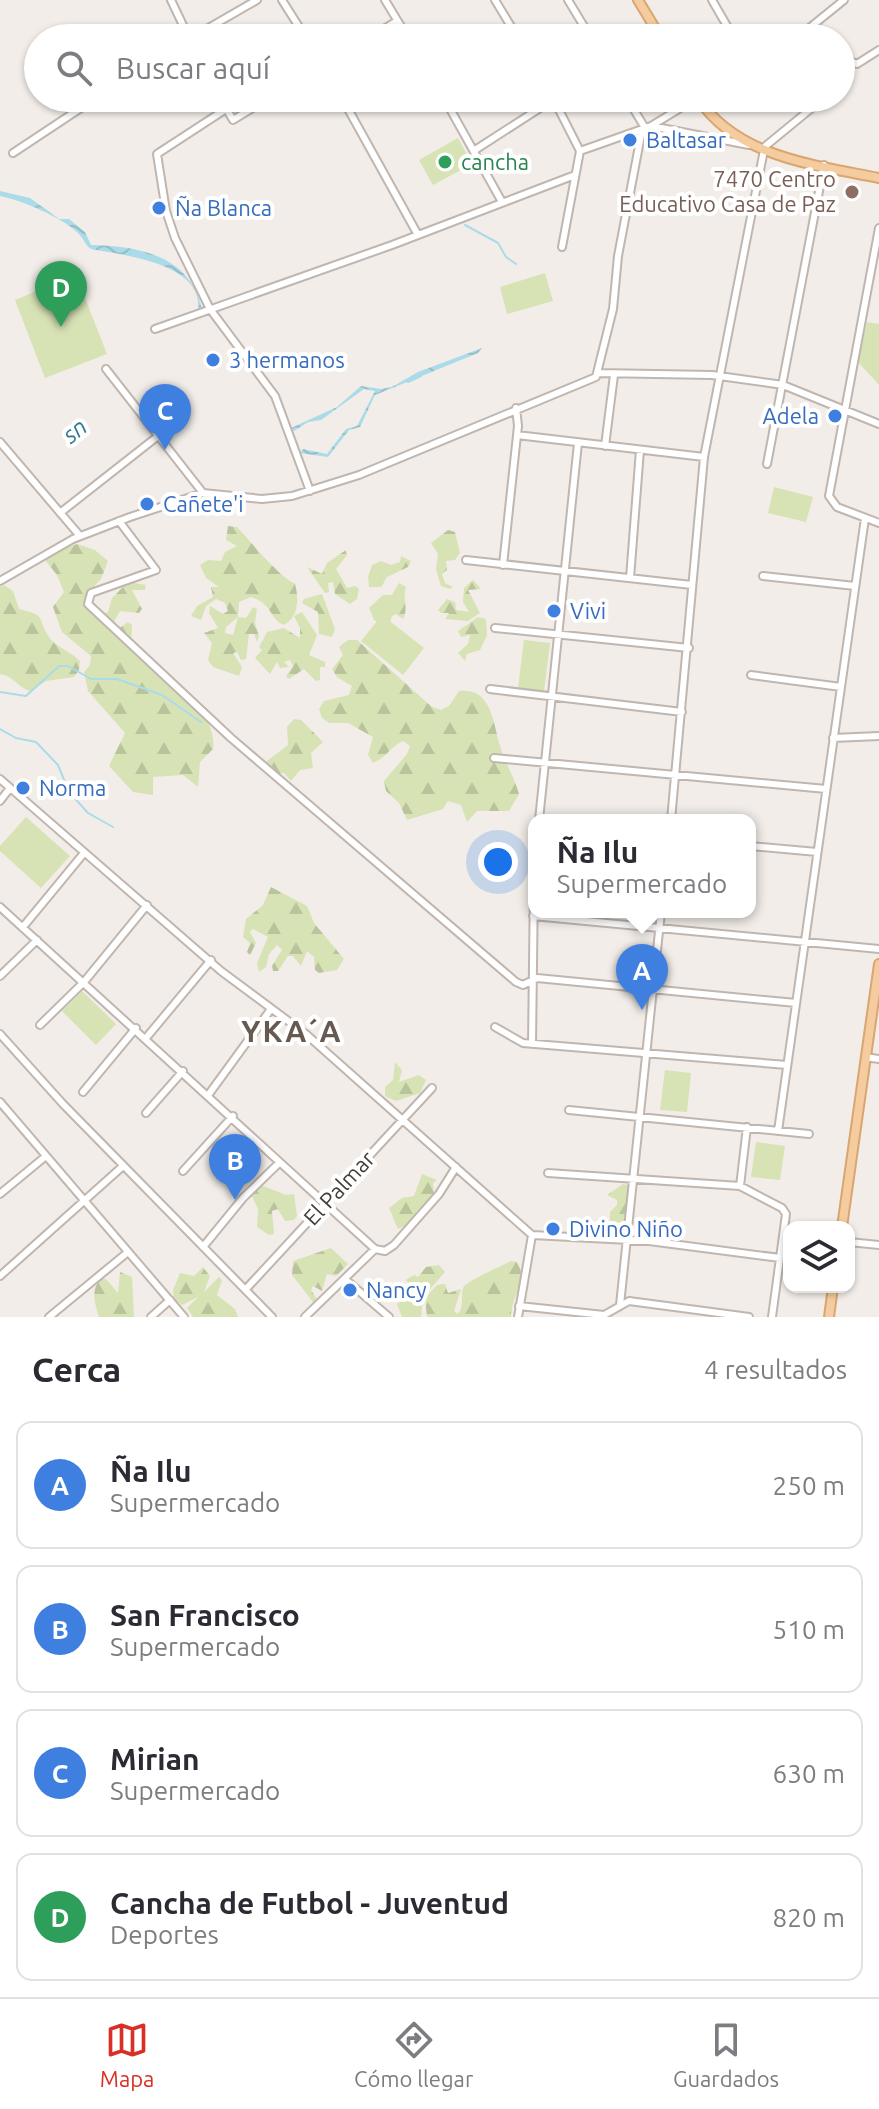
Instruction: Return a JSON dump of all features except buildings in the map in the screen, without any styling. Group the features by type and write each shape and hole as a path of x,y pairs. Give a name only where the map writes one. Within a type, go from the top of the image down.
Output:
{"main road":[{"path":"638,0 653,24"},
{"path":"709,112 724,129 749,145 878,178"},
{"path":"843,1221 879,964"},
{"path":"829,1317 832,1293"}],"street":[{"path":"171,0 183,24"},
{"path":"215,24 257,0"},
{"path":"282,0 297,24"},
{"path":"385,0 399,24"},
{"path":"495,0 510,24"},
{"path":"568,0 583,24"},
{"path":"712,0 726,24"},
{"path":"832,0 832,10"},
{"path":"815,24 844,0"},
{"path":"392,24 397,21"},
{"path":"855,63 879,50"},
{"path":"13,153 75,112"},
{"path":"221,112 160,150 156,161 170,225 209,310 269,386 310,491"},
{"path":"228,112 233,120 246,112"},
{"path":"350,112 418,235"},
{"path":"452,112 502,202"},
{"path":"475,150 533,112"},
{"path":"560,112 580,151 562,247"},
{"path":"598,373 613,309 618,256 646,128 636,112"},
{"path":"580,151 646,128 673,112"},
{"path":"672,814 704,457 717,376 763,150 808,112"},
{"path":"646,128 749,145"},
{"path":"767,464 824,165"},
{"path":"155,329 575,175"},
{"path":"879,228 843,409 829,499 837,507 879,523"},
{"path":"106,369 203,493"},
{"path":"0,581 80,536 203,493 274,499 359,475 598,373 717,376 783,385 879,424"},
{"path":"605,446 614,375"},
{"path":"503,565 517,435 516,408"},
{"path":"517,435 704,457"},
{"path":"60,513 158,436"},
{"path":"0,442 80,536"},
{"path":"540,814 578,443"},
{"path":"630,578 640,450"},
{"path":"778,1131 865,518"},
{"path":"119,521 156,570 91,593 86,598 88,604 231,738 516,982 523,985 532,980 796,1003"},
{"path":"466,560 692,585"},
{"path":"763,576 855,586"},
{"path":"495,628 689,648"},
{"path":"751,675 841,687"},
{"path":"490,689 682,712"},
{"path":"833,738 879,736"},
{"path":"494,758 826,789"},
{"path":"0,779 211,960 307,1035 532,1235 627,1240 780,1258"},
{"path":"0,801 10,788"},
{"path":"756,847 817,852"},
{"path":"23,927 84,853"},
{"path":"40,1025 84,982 147,905"},
{"path":"0,907 209,1094 279,1163 375,1249 385,1251 394,1245 439,1194 456,1167"},
{"path":"532,1044 533,918"},
{"path":"558,918 879,949"},
{"path":"620,1305 661,918"},
{"path":"0,976 37,940"},
{"path":"146,1038 211,960"},
{"path":"209,1094 271,1009"},
{"path":"495,1027 514,1041 532,1044 787,1065"},
{"path":"83,1092 136,1028"},
{"path":"0,1034 123,1166 272,1317"},
{"path":"865,1057 879,1059"},
{"path":"146,1113 183,1071"},
{"name":"El Palmar","path":"246,1289 432,1088"},
{"path":"1,1105 184,1317"},
{"path":"569,1110 809,1134"},
{"path":"183,1171 233,1116"},
{"path":"740,1186 747,1127"},
{"path":"0,1194 46,1156"},
{"path":"203,1247 243,1198 279,1163"},
{"path":"0,1276 123,1166"},
{"path":"548,1173 740,1186 784,1209 772,1317"},
{"path":"518,1317 532,1235"},
{"path":"855,1243 879,1245"},
{"path":"305,1317 375,1249"},
{"path":"49,1317 128,1252"},
{"path":"345,1279 389,1317"},
{"path":"151,1317 170,1300"},
{"path":"519,1306 567,1314 604,1315 629,1301 749,1317"},
{"path":"672,1317 673,1308"}],"green space":[{"name":"cancha","path":"458,138 472,164 433,185 419,160"},
{"path":"545,273 553,301 507,314 500,287"},
{"path":"76,275 107,354 45,378 15,300"},
{"path":"867,322 879,324 879,385 858,362"},
{"path":"774,487 813,497 806,522 768,513"},
{"path":"228,526 237,527 273,566 295,584 297,595 293,617 284,625 258,600 251,597 239,602 238,617 246,618 253,607 257,609 255,623 259,636 257,642 254,634 249,634 246,659 241,660 237,652 233,653 242,667 239,676 213,667 208,660 212,643 204,633 218,628 209,613 210,606 223,614 228,611 225,603 216,599 206,606 201,620 191,616 197,606 213,597 211,587 219,587 206,578 200,565 208,560 221,561 225,552 237,546 226,540","holes":["238,617 233,635 225,633 226,627"]},
{"path":"448,530 455,532 460,553 455,560 446,561 447,570 442,574 445,583 453,587 450,589 441,586 436,569 438,554 431,543"},
{"path":"77,544 95,550 108,561 101,579 88,593 88,603 100,615 108,612 112,598 128,582 146,585 145,590 132,590 142,609 139,613 120,611 113,623 118,629 128,622 132,625 131,646 184,692 207,720 213,735 213,749 200,762 198,787 183,775 153,777 153,795 133,792 109,766 125,733 88,691 84,672 90,665 91,656 62,632 53,607 64,592 57,575 45,560 59,550"},
{"path":"346,550 347,555 336,569 347,588 355,586 359,589 357,599 350,604 335,594 333,582 328,583 329,592 325,593 307,567 322,574 327,563"},
{"path":"401,556 411,561 408,567 387,577 381,587 369,587 372,565 381,561 391,565 400,562"},
{"path":"473,580 481,589 468,590 480,613 468,621 445,619 449,613 438,610 447,599 455,602 456,610 469,612 463,602 464,588"},
{"path":"399,583 406,587 405,615 403,619 396,614 392,616 388,628 374,620 369,608 383,595 392,595"},
{"path":"4,585 13,591 19,609 38,616 51,640 80,661 74,677 46,681 30,691 0,674 0,587"},
{"path":"322,594 335,629 332,637 319,634 318,612 302,603 304,599"},
{"path":"302,612 317,635 309,655 325,662 325,667 320,667 320,680 316,681 304,669 289,679 286,676 293,666 290,660 284,662 289,667 280,668 277,662 270,674 255,658 262,650 259,647 267,632 284,628 300,638 300,628 294,616"},
{"path":"382,615 424,648 403,675 361,641"},
{"path":"478,617 486,619 487,635 480,650 467,654 465,661 458,653 468,644 470,635 461,637 458,631"},
{"path":"348,640 357,640 432,707 441,710 449,706 459,691 470,691 485,701 519,794 509,811 477,811 467,822 461,805 448,801 443,809 407,820 399,803 386,791 384,781 410,746 403,741 373,763 368,755 373,737 348,723 329,723 322,718 319,709 324,701 349,695 352,686 337,677 332,669 343,655 339,647"},
{"path":"524,640 550,643 544,691 518,688"},
{"path":"294,719 301,720 323,742 311,753 313,768 300,770 291,781 284,773 277,774 267,765 267,761 288,745 287,727"},
{"path":"26,817 70,856 41,888 0,851 0,846"},
{"path":"271,887 307,906 314,923 344,959 337,970 319,973 315,970 314,957 307,951 301,966 293,956 288,956 278,971 273,971 272,966 282,950 277,945 269,954 266,967 259,972 257,963 268,937 253,929 250,932 256,943 250,955 247,952 250,943 243,937 246,919 263,905"},
{"path":"82,991 116,1024 96,1045 62,1011"},
{"path":"395,1062 402,1070 399,1082 419,1075 426,1080 420,1093 396,1101 385,1096 385,1087 393,1080"},
{"path":"665,1070 691,1073 687,1112 660,1110"},
{"path":"756,1142 785,1146 780,1180 751,1177"},
{"path":"422,1174 437,1180 433,1183 434,1195 416,1212 415,1221 398,1229 389,1208 402,1198 414,1196"},
{"path":"623,1184 628,1185 629,1190 623,1231 614,1241 600,1241 593,1231 610,1221 610,1212 617,1205 617,1200 607,1195"},
{"path":"261,1185 286,1195 294,1194 297,1216 294,1220 285,1221 278,1209 272,1211 274,1234 269,1235 257,1227 258,1209 250,1192"},
{"path":"331,1248 348,1264 336,1276 327,1274 322,1291 313,1286 311,1290 318,1301 313,1302 292,1275 293,1261"},
{"path":"511,1261 517,1262 521,1275 511,1317 427,1317 425,1298 437,1285 445,1284 448,1293 461,1289 454,1311 458,1314 466,1285"},
{"path":"439,1265 445,1272 423,1297 421,1317 402,1317 397,1304 415,1291 406,1280 414,1275 418,1277 426,1267"},
{"path":"203,1267 210,1276 204,1292 219,1277 222,1280 217,1295 235,1309 238,1317 193,1317 187,1308 198,1297 182,1305 174,1300 173,1290 180,1273 194,1276"},
{"path":"120,1272 132,1277 134,1317 99,1317 95,1288 101,1279 106,1279 118,1293"}],"water":[{"path":"0,191 30,198 59,219 31,206 0,196"},
{"path":"59,219 69,219 85,232 91,245 144,251 174,265 186,276 196,291 202,309 198,311 197,295 189,282 175,272 159,264 91,249 79,234"},
{"path":"482,348 478,353 375,395 360,427 349,430 328,457 300,453 303,449 327,454 346,429 357,426 375,391 364,389 321,420 308,422 294,431 291,428 337,407 361,386 392,387 418,372"}],"waterway":[{"path":"465,225 498,243 506,257 516,264"},
{"path":"408,382 421,376"},
{"path":"195,500 212,498"},
{"path":"0,692 26,696 59,666 68,666 91,679 117,679 162,695 201,722"},
{"path":"0,729 16,738 36,742 58,765 69,792 88,813 113,827"}],"place":[{"name":"Baltasar","path":"630,140"},
{"name":"cancha","path":"445,162"},
{"name":"7470 Centro Educativo Casa de Paz","path":"852,192"},
{"name":"Ña Blanca","path":"159,208"},
{"name":"Cancha de Futbol - Juventud","path":"61,327"},
{"name":"3 hermanos","path":"213,360"},
{"name":"Adela","path":"835,416"},
{"name":"Mirian","path":"165,450"},
{"name":"Cañete'i","path":"147,504"},
{"name":"Vivi","path":"554,611"},
{"name":"Norma","path":"23,788"},
{"name":"Ña Ilu","path":"642,1010"},
{"name":"San Francisco","path":"235,1200"},
{"name":"Divino Niño","path":"553,1229"},
{"name":"Nancy","path":"350,1290"}],"district":[{"name":"YKA´A","path":"292,1032"}],"water label":[{"name":"sn","path":"75,431"}]}
